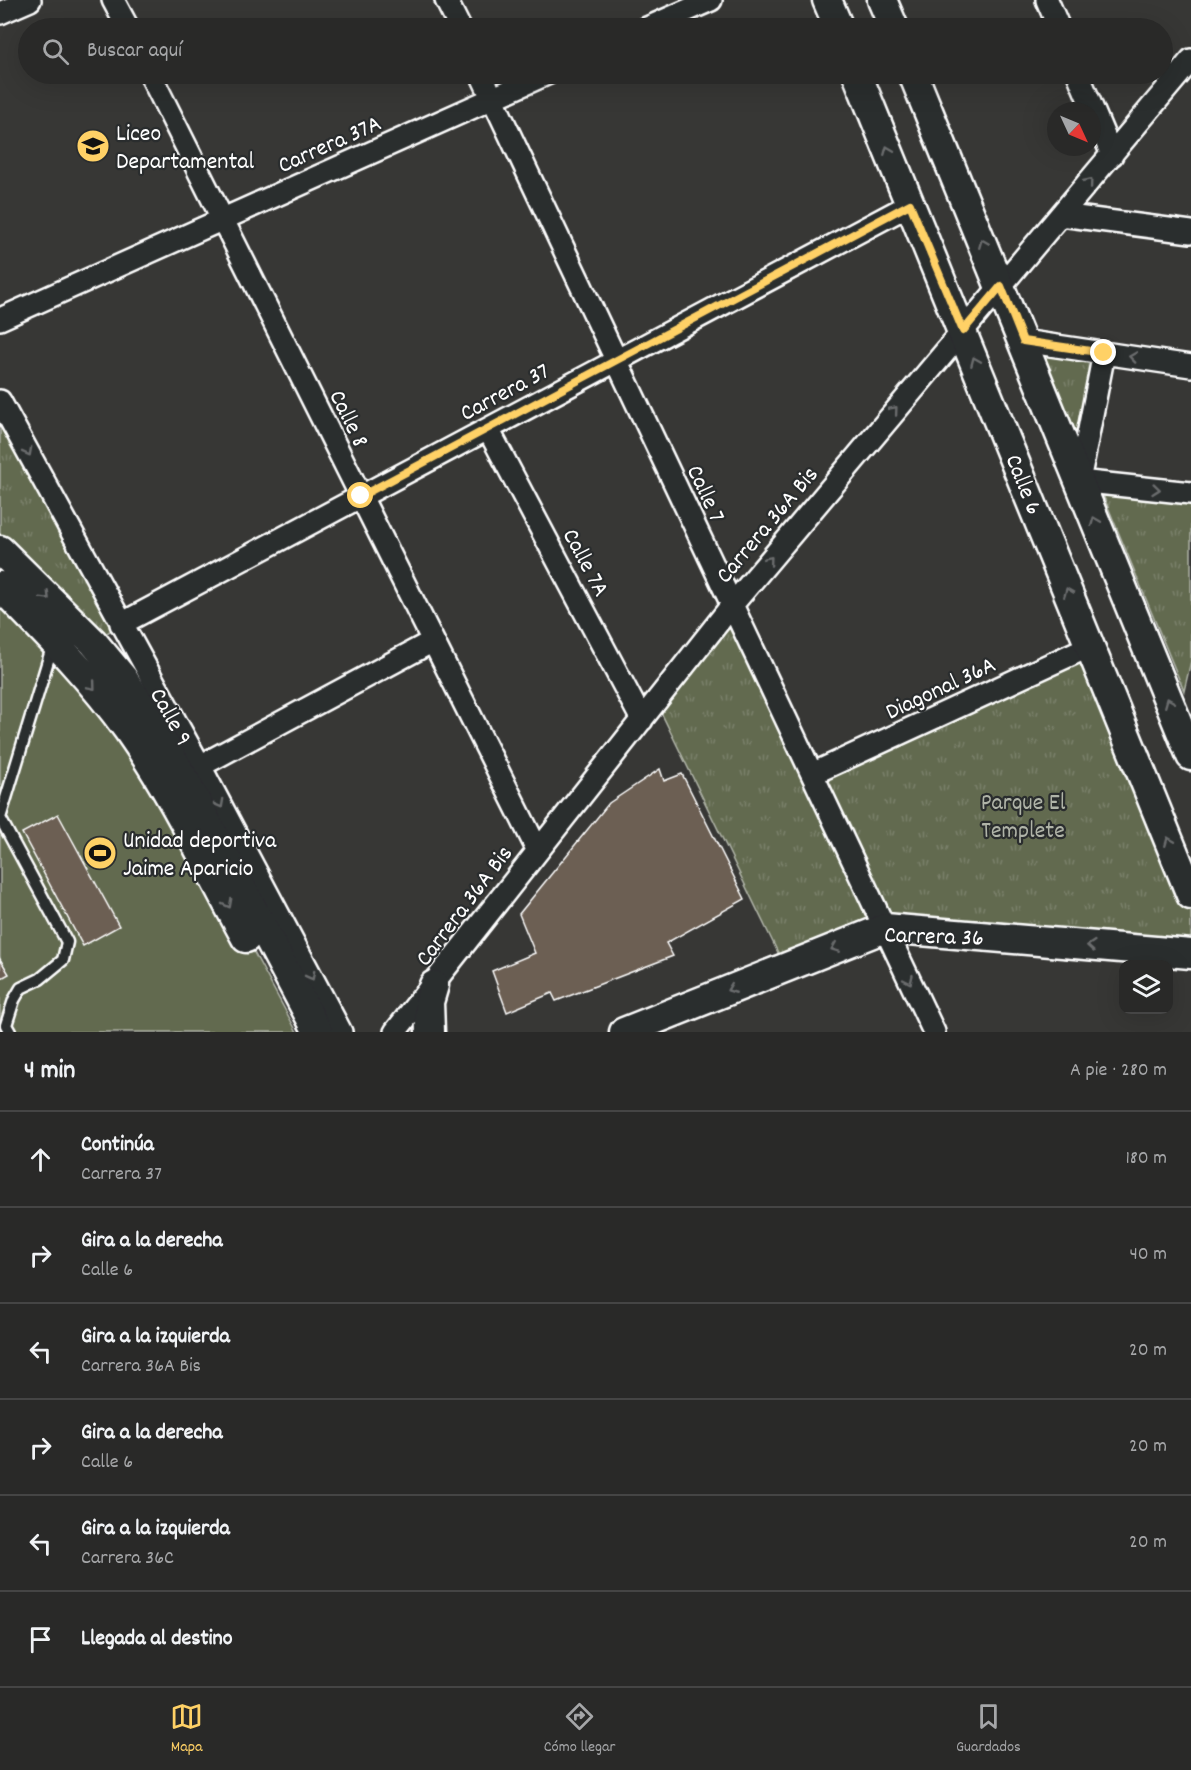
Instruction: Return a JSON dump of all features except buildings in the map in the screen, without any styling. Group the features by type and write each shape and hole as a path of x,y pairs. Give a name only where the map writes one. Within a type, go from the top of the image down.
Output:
{"main road":[{"path":"827,0 834,18"},
{"path":"882,0 890,18"},
{"name":"Calle 6","path":"861,84 1191,895"},
{"path":"917,84 1079,481 1189,740"},
{"path":"2,552 2,588"},
{"name":"Calle 9","path":"2,552 93,642 123,678 150,718 318,1032"},
{"name":"Calle 9","path":"2,588 54,642 129,731 167,792 297,1032"},
{"name":"Carrera 36","path":"631,1031 885,928 1191,954"},
{"path":"430,1032 429,1002 434,986"}],"street":[{"path":"0,13 30,0"},
{"path":"113,0 123,18"},
{"path":"446,0 455,18"},
{"path":"670,18 711,0"},
{"path":"1047,0 1055,18"},
{"name":"Carrera 36A Bis","path":"1173,82 1191,60"},
{"name":"Calle 8","path":"155,84 537,849"},
{"name":"Calle 7","path":"486,84 934,1032"},
{"name":"Carrera 37A","path":"0,319 524,84"},
{"path":"1082,84 1112,155"},
{"name":"Carrera 36A Bis","path":"395,1032 434,986 537,849 732,605 1171,84"},
{"name":"Carrera 37","path":"121,624 910,204"},
{"path":"1061,215 1191,232"},
{"path":"1023,341 1191,366"},
{"path":"1104,353 1079,481 1191,493"},
{"name":"Calle 9","path":"0,400 200,766 341,1032"},
{"name":"Calle 7A","path":"488,429 642,720"},
{"path":"200,766 433,641"},
{"name":"Diagonal 36A","path":"812,774 1090,646"}],"lane":[{"path":"10,1032 6,1025 14,1000 21,988 40,979 63,960 67,942 0,818 54,642"}],"green space":[{"path":"1040,345 1100,356 1079,446"},
{"path":"0,401 121,624 93,642 0,550"},
{"path":"1103,495 1191,499 1191,661 1184,691"},
{"name":"Unidad deportiva Jaime Aparicio","path":"0,586 167,792 297,1032 0,1032"},
{"name":"Parque El Templete","path":"732,605 812,774 1090,646 1191,895 1191,954 885,928 785,967 656,702"}],"place":[{"name":"Liceo Departamental","path":"93,146"},
{"name":"Unidad deportiva Jaime Aparicio","path":"100,853"}],"route":[{"path":"361,496 910,204 963,331 1001,286 1023,341 1036,341 1104,353"}]}
